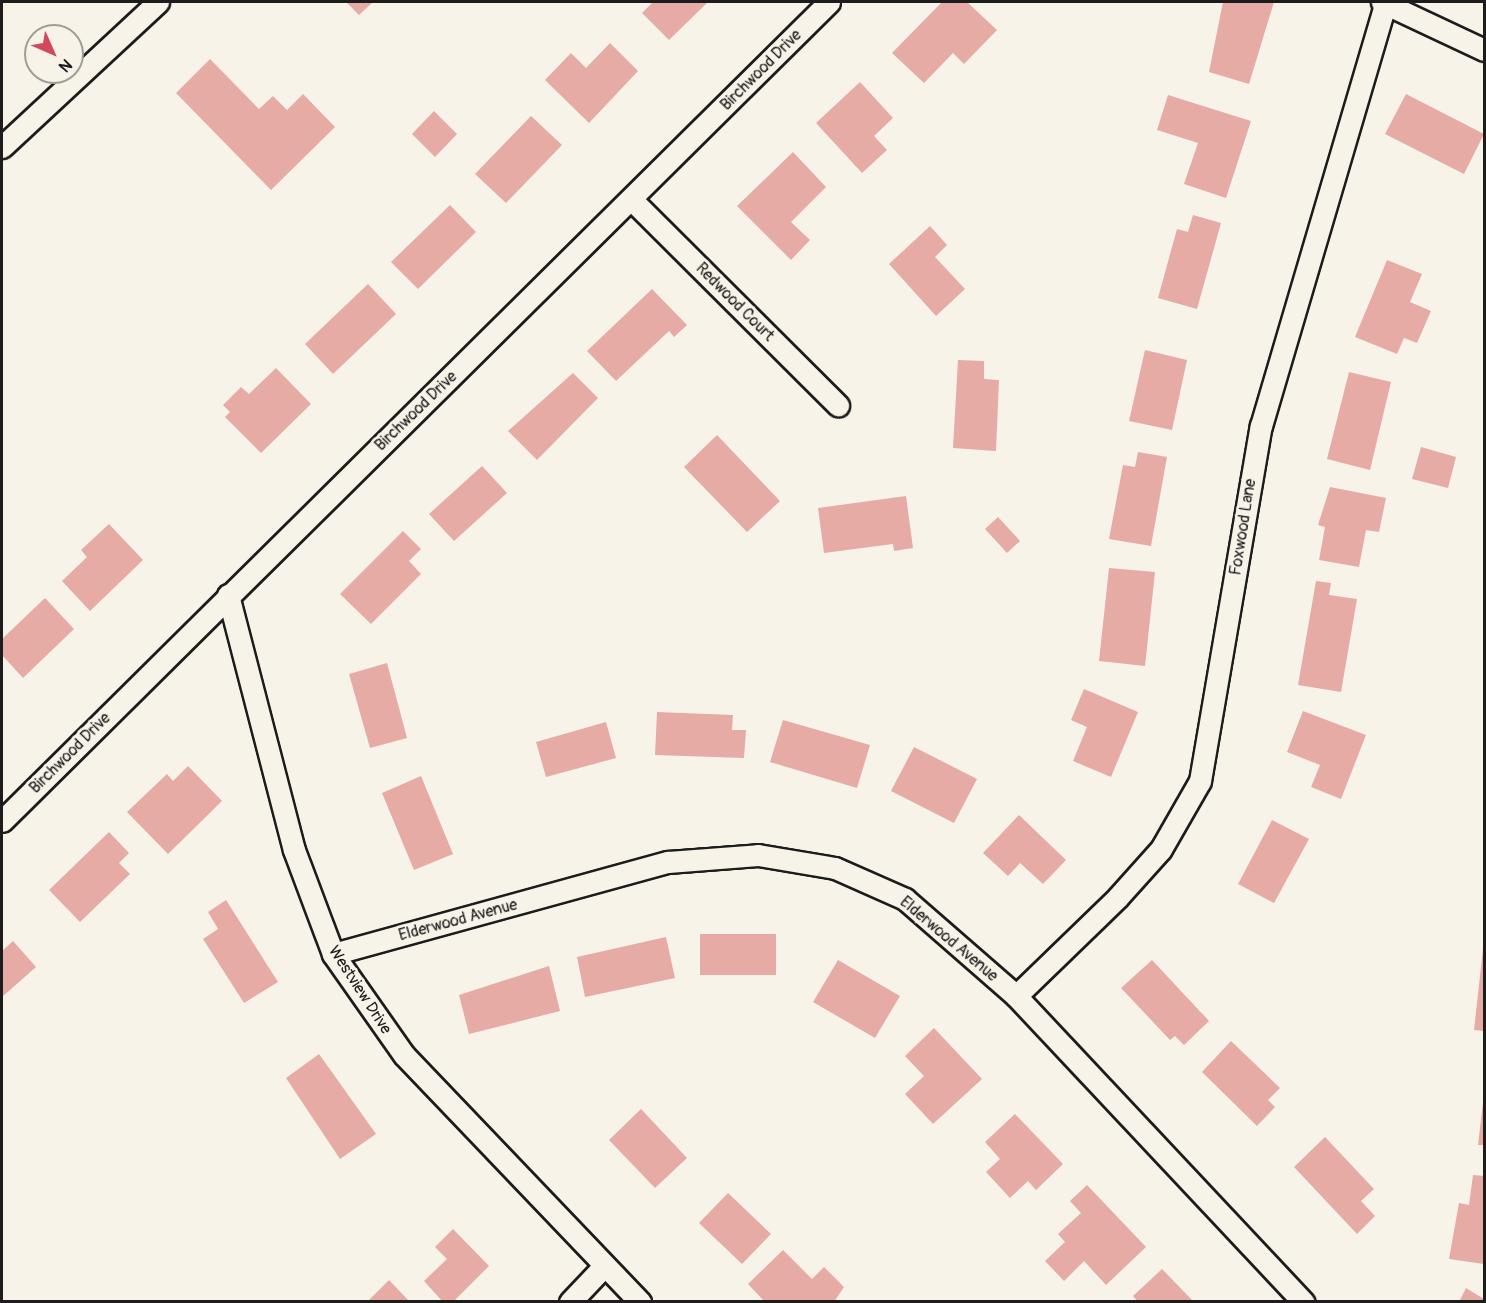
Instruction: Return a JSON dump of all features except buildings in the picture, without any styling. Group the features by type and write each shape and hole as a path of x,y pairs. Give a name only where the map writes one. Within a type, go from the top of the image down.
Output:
{"street":[{"path":"2,147 158,2"},
{"name":"Birchwood Drive","path":"2,821 228,594 632,200 829,2"},
{"path":"1383,3 1485,50"},
{"name":"Foxwood Lane","path":"1016,996 1119,897 1161,849 1200,782 1213,732 1261,426 1383,3"},
{"name":"Redwood Court","path":"632,200 838,405"},
{"name":"Westview Drive","path":"228,594 294,849 333,954 404,1055 640,1302"},
{"name":"Elderwood Avenue","path":"333,954 668,862 758,855 835,868 905,899 1016,996 1303,1302"},
{"path":"570,1302 604,1266"}]}
